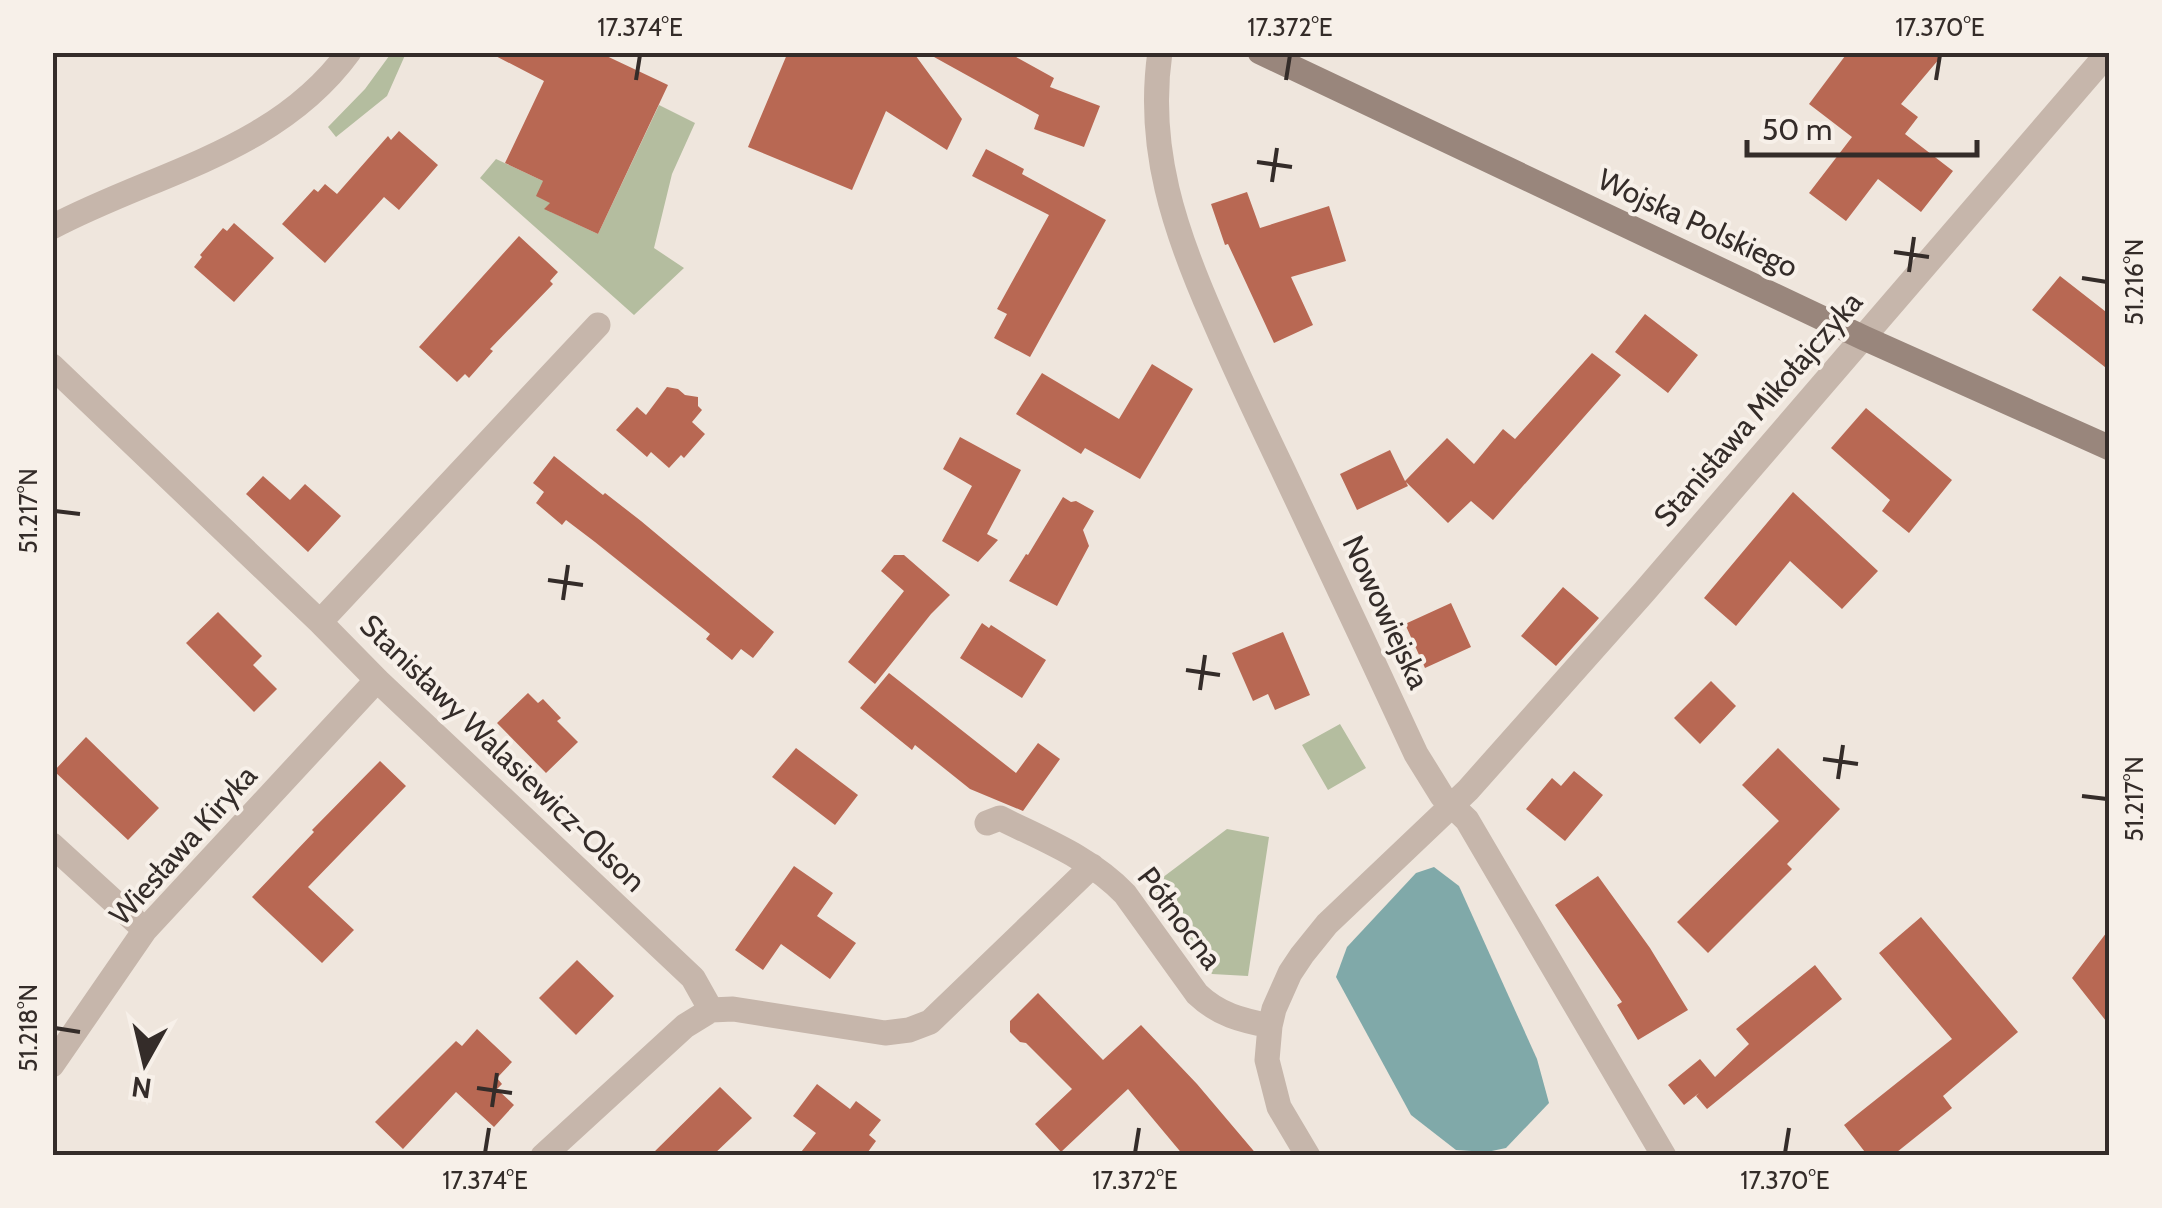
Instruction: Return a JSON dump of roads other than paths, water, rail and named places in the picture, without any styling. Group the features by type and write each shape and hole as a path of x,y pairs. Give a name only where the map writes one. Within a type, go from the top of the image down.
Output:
{"main road":[{"name":"Wojska Polskiego","path":"1260,52 1864,338 2110,448"}],"street":[{"path":"52,226 237,145 278,122 306,100 349,52"},
{"name":"Nowowiejska","path":"1160,52 1159,158 1168,199 1188,260 1233,363 1416,754 1442,796 1467,820 1664,1156"},
{"name":"Stanisława Mikołajczyka","path":"1452,805 1644,592 2108,55"},
{"name":"Stanisławy Walasiewicz-Olson","path":"598,325 320,622 692,978 711,1010"},
{"path":"52,366 320,622"},
{"name":"Wiesława Kiryka","path":"52,1065 144,930 377,680"},
{"path":"1308,1156 1286,1121 1267,1060 1270,1026 1280,993 1326,924 1452,805"},
{"name":"Północna","path":"987,823 1000,818 1092,866 1125,894 1204,1000 1226,1016 1270,1026"},
{"path":"52,844 144,930"},
{"path":"544,1156 685,1026 711,1010 733,1009 885,1033 930,1022 1092,866"}],"water":[{"path":"1434,867 1459,886 1537,1059 1549,1103 1506,1148 1487,1152 1456,1150 1411,1115 1336,977 1347,947 1416,873"}]}
